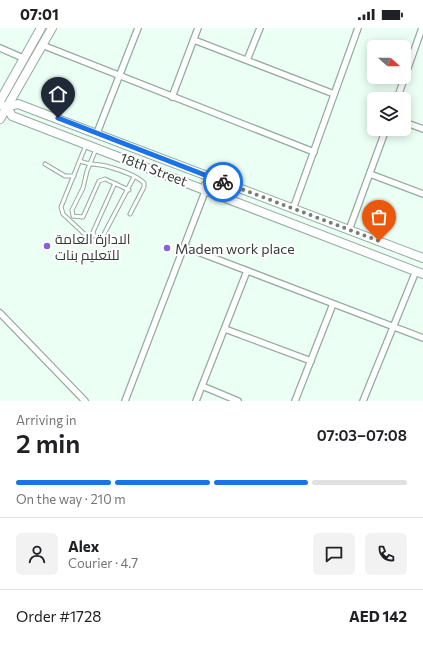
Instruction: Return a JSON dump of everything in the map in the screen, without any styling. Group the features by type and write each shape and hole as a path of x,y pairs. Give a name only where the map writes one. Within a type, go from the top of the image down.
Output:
{"street":[{"path":"0,101 40,28"},
{"path":"0,119 3,106 52,28"},
{"path":"97,133 138,28"},
{"path":"172,97 198,28"},
{"path":"247,60 260,28"},
{"path":"293,209 358,28"},
{"path":"399,92 422,28"},
{"path":"194,40 334,94"},
{"path":"42,45 314,152"},
{"path":"0,48 23,58"},
{"path":"3,106 18,104 423,258"},
{"name":"18th Street","path":"3,106 12,116 206,189 419,272"},
{"path":"411,125 423,129"},
{"path":"349,230 384,136"},
{"path":"370,174 423,194"},
{"path":"125,401 185,247 206,189 206,185 210,184 270,200"},
{"path":"185,247 423,338"},
{"path":"196,401 247,271"},
{"path":"363,401 419,272"},
{"path":"295,401 332,304"},
{"path":"0,313 85,401"},
{"path":"224,329 311,360"},
{"path":"202,386 238,401"}],"lane":[{"path":"87,144 62,204 61,210 92,241 100,239 129,190 134,177"},
{"path":"97,148 89,165 83,188 72,210 73,216 83,217 99,181 105,179 129,190"},
{"path":"80,161 89,165 106,166 142,181 145,185 130,214"},
{"path":"45,164 65,176 74,176"},
{"path":"100,239 94,235 93,232 115,183"}],"way so far":[{"path":"223,182 379,241"}],"place":[{"name":"الادارة العامة للتعليم بنات","path":"47,246"},
{"name":"Madem work place","path":"167,248"}],"route":[{"path":"58,118 223,182"}]}
